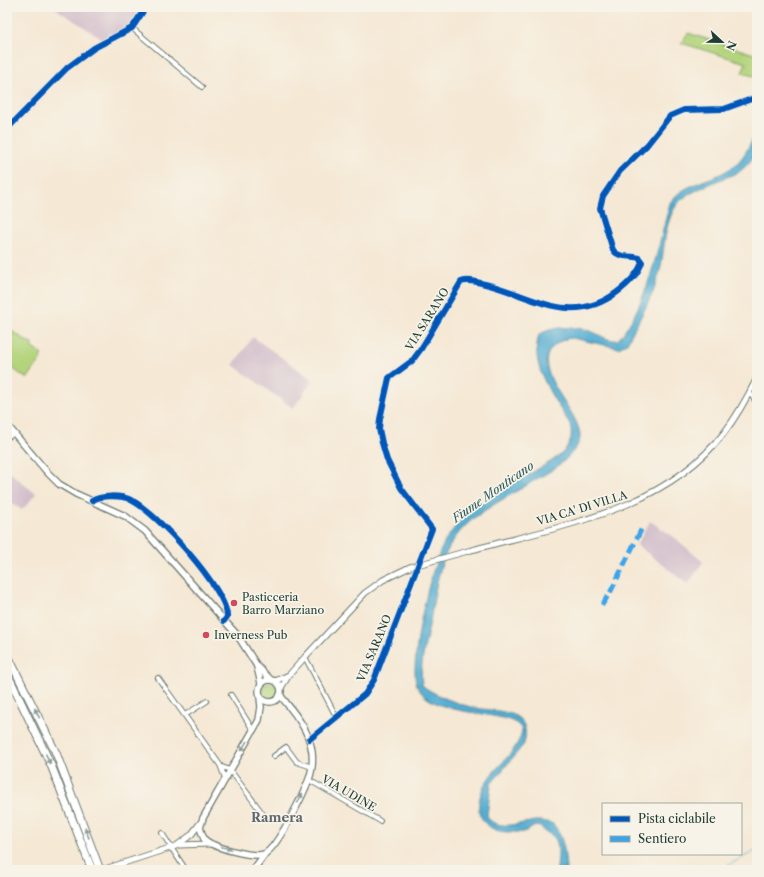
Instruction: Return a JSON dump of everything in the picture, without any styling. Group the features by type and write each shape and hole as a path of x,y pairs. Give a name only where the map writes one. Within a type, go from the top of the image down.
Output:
{"highway":[{"path":"7,654 56,754 101,870"},
{"path":"7,673 51,765 92,870"}],"main road":[{"path":"7,426 53,478 70,491 125,516 145,531 240,640 257,666 281,688 280,695 273,702 266,702 260,697"},
{"path":"257,666 261,684 258,690 261,712 253,730 202,821 201,834 210,844 250,854 265,854"},
{"path":"261,684 273,680"},
{"path":"253,870 281,836 308,780 312,768 310,739 300,720 280,695"},
{"path":"250,854 255,862 253,870"}],"street":[{"path":"7,129 67,68 94,48 132,28 146,7"},
{"path":"132,28 202,87"},
{"name":"VIA SARANO","path":"310,739 365,694 374,680 414,572 432,534 431,525 401,488 382,443 379,429 380,419 389,378 412,360 421,349 461,282 466,280 512,291 546,305 562,308 590,305 607,299 620,290 633,277 642,262 639,258 622,256 613,250 600,208 603,196 610,185 620,171 648,145 670,116 684,110 724,109 757,97"},
{"name":"VIA CA' DI VILLA","path":"281,688 289,675 365,593 383,580 410,568 609,512 632,503 687,471 720,438 742,407 757,378"},
{"path":"750,393 757,403"},
{"path":"7,438 14,433"},
{"path":"92,501 103,497 128,499 136,503 152,517 195,560 214,585 227,611 227,617 224,621"},
{"path":"305,657 337,718"},
{"path":"273,680 289,675"},
{"path":"158,678 220,765 225,778"},
{"path":"231,695 249,721 253,730"},
{"path":"185,715 207,701"},
{"path":"249,721 256,724"},
{"path":"274,756 286,747 297,762 312,768"},
{"path":"220,765 230,770 263,814"},
{"name":"VIA UDINE","path":"308,780 380,821"},
{"path":"174,847 191,835 202,821"},
{"path":"162,834 169,844"},
{"path":"101,870 174,847 210,844"},
{"path":"174,847 186,870"}],"shaded area":[{"path":"53,7 146,7 133,24 115,36 109,33 104,40"},
{"path":"253,337 313,380 293,408 233,365"},
{"path":"7,470 36,494 22,510 7,500"},
{"path":"650,521 674,537 703,562 688,584 637,545"}],"green space":[{"path":"688,33 757,55 757,77 742,73 746,63 681,43"},
{"path":"10,330 33,345 31,347 42,355 40,357 42,358 27,379 7,364 7,336"},
{"path":"267,683 273,683 278,688 276,697 273,699 267,699 262,694 262,688"}],"water":[{"path":"757,130 756,149 752,158 745,167 739,172 683,198 674,209 668,225 662,262 654,289 627,343 619,348 572,338 562,340 554,346 548,355 547,366 550,377 556,389 577,425 580,435 579,442 573,452 557,467 490,507 464,527 446,552 439,573 422,659 422,685 440,696 462,705 512,714 519,718 524,724 524,744 491,784 487,815 490,820 496,824 502,825 537,821 553,824 560,834 565,857 566,870 557,870 558,848 556,840 552,835 544,831 541,827 535,826 525,832 505,832 493,829 484,821 479,810 479,803 486,782 513,750 518,741 522,731 516,723 503,718 448,707 431,701 420,690 415,675 415,661 420,625 429,585 441,550 447,538 466,516 501,491 558,457 570,442 570,424 557,404 540,370 537,358 539,335 551,329 575,328 589,331 609,339 618,340 637,310 651,274 670,203 683,190 718,175 734,166 745,154"}],"waterway":[{"path":"719,870 757,850"}],"marked path":[{"path":"602,605 611,591 642,528"}],"cycle path":[{"path":"7,129 67,68 94,48 132,28 146,7"},
{"path":"310,739 365,694 374,680 432,529 401,488 387,460 382,443 379,429 380,419 389,378 412,361 421,349 461,282 479,282 535,301 567,308 583,307 599,303 620,290 635,275 642,262 639,258 622,256 613,250 600,208 603,196 620,171 647,145 670,116 684,110 724,109 757,97"},
{"path":"92,501 105,497 127,498 142,507 156,519 188,552 216,589 224,605 227,617 224,621"}],"place":[{"name":"Pasticceria Barro Marziano","path":"234,603"},
{"name":"Inverness Pub","path":"206,635"}],"district":[{"name":"Ramera","path":"277,817"}],"water label":[{"name":"Fiume Monticano","path":"493,492"}]}
